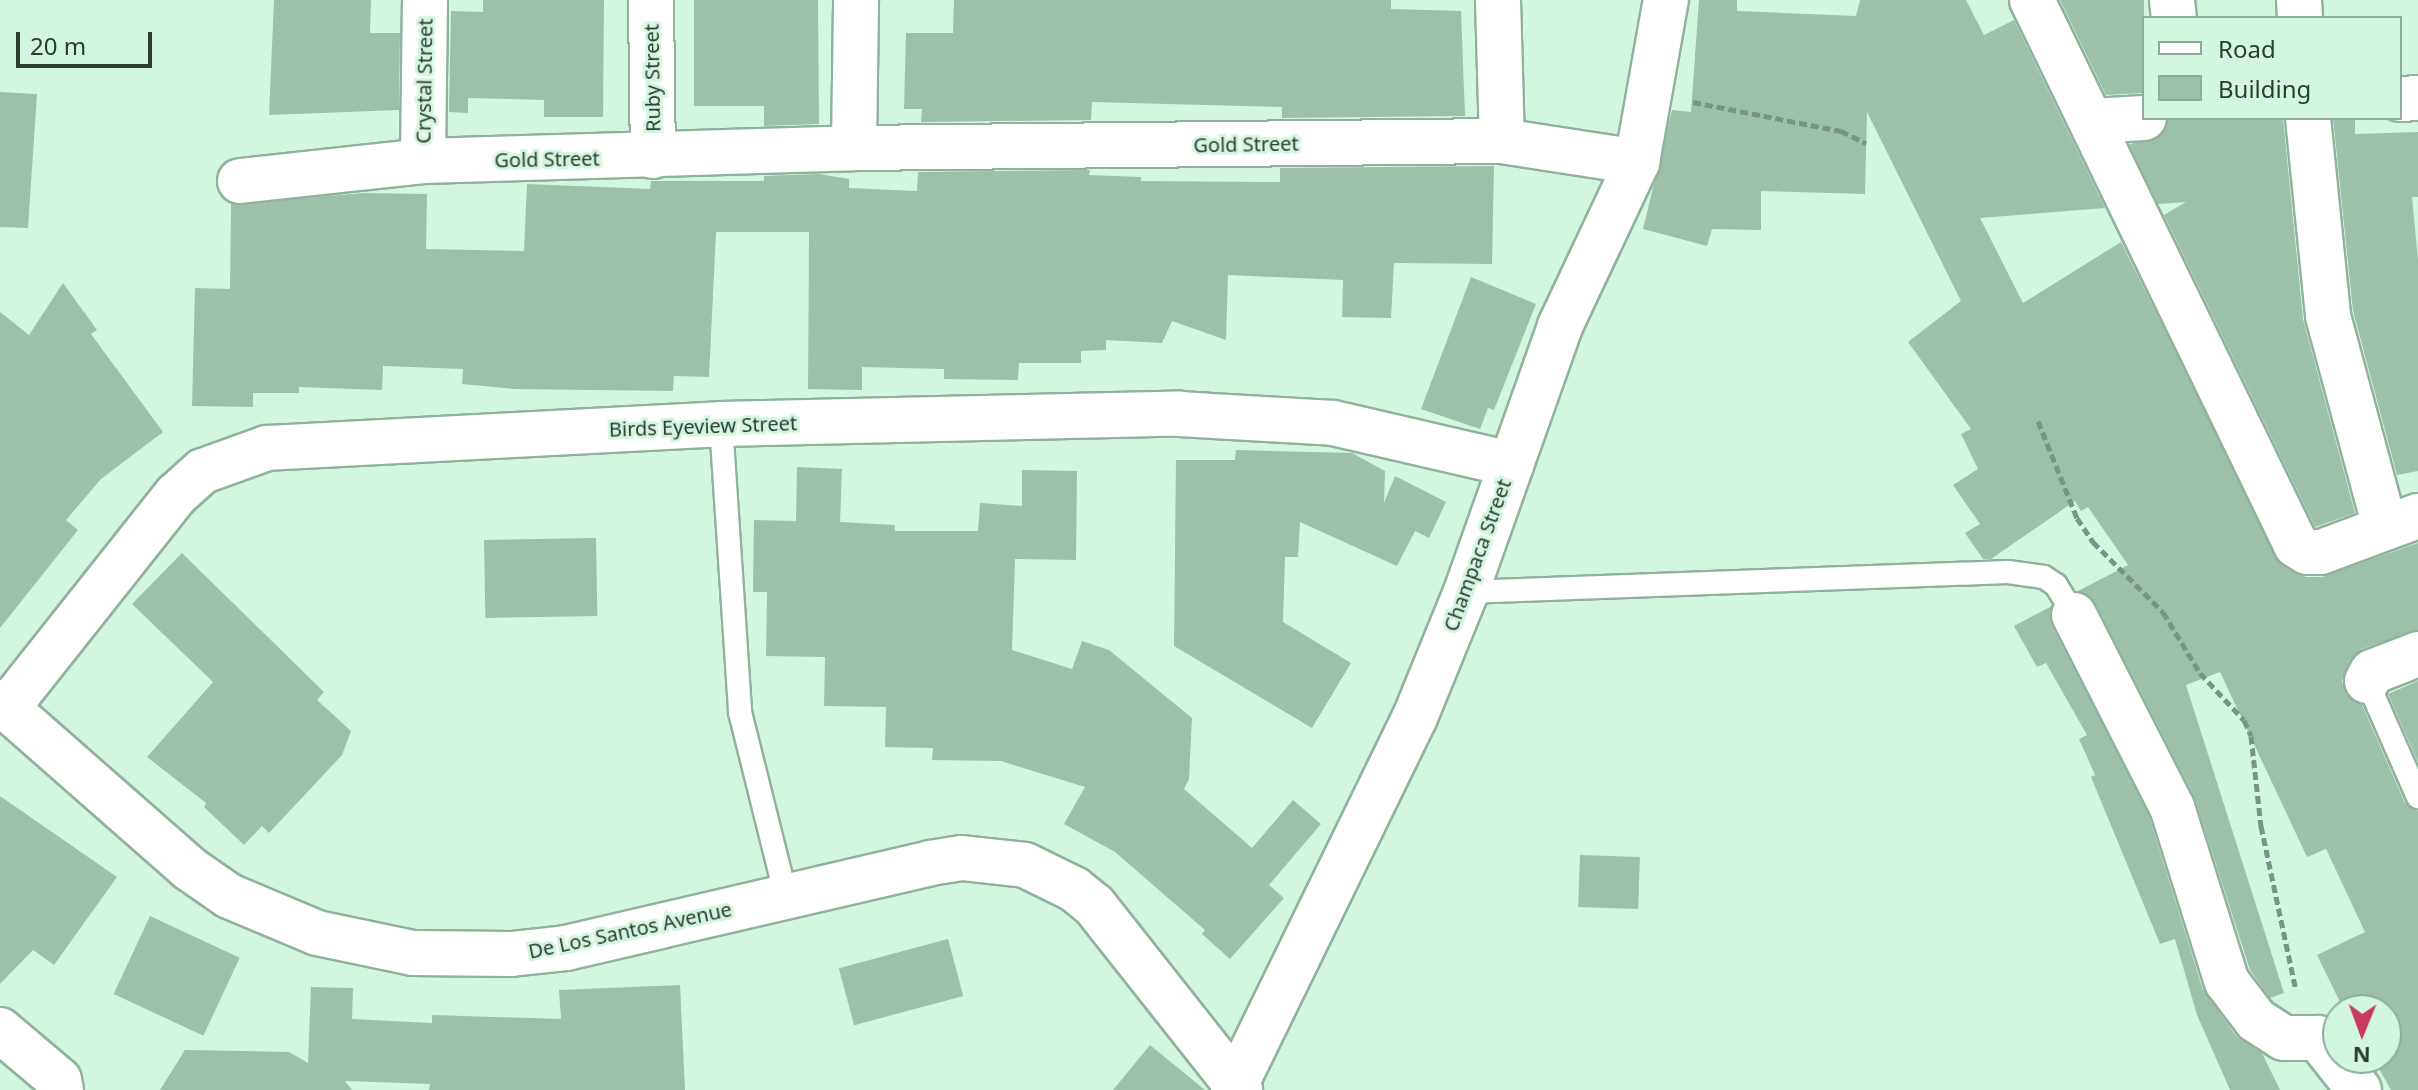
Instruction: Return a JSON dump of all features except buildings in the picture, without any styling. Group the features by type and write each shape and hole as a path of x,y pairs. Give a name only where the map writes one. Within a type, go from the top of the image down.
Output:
{"street":[{"name":"Crystal Street","path":"423,161 425,0"},
{"name":"Ruby Street","path":"651,0 653,156"},
{"path":"854,148 856,0"},
{"path":"1498,0 1502,141"},
{"name":"Champaca Street","path":"1237,1088 1338,884 1466,592 1560,326 1637,162 1666,0"},
{"path":"2032,0 2296,545 2307,552 2321,552 2402,522 2328,316 2308,120"},
{"path":"2092,121 2142,118"},
{"name":"Gold Street","path":"240,181 423,161 854,148 1502,141 1637,162"},
{"name":"Birds Eyeview Street","path":"4,705 176,495 203,471 233,456 298,445 721,424 1261,416 1395,434 1511,464"},
{"path":"2074,615 2172,807 2227,982 2256,1020 2284,1038 2318,1038 2359,1090"},
{"path":"2367,681 2372,672 2418,654"},
{"name":"De Los Santos Avenue","path":"4,705 203,878 272,917 370,946 462,956 566,948 962,858 1010,862 1049,875 1094,905 1237,1088"},
{"path":"0,1030 59,1080 61,1090"}],"lane":[{"path":"721,424 740,712 786,896"},
{"path":"1466,592 2008,572 2044,577 2056,585 2074,615"},
{"path":"2367,681 2418,797"}],"path":[{"path":"1649,95 1841,131 1866,143"},
{"path":"2038,421 2077,518 2093,542 2163,612 2200,673 2244,720 2251,736 2261,826 2298,1000 2318,1038"}]}
